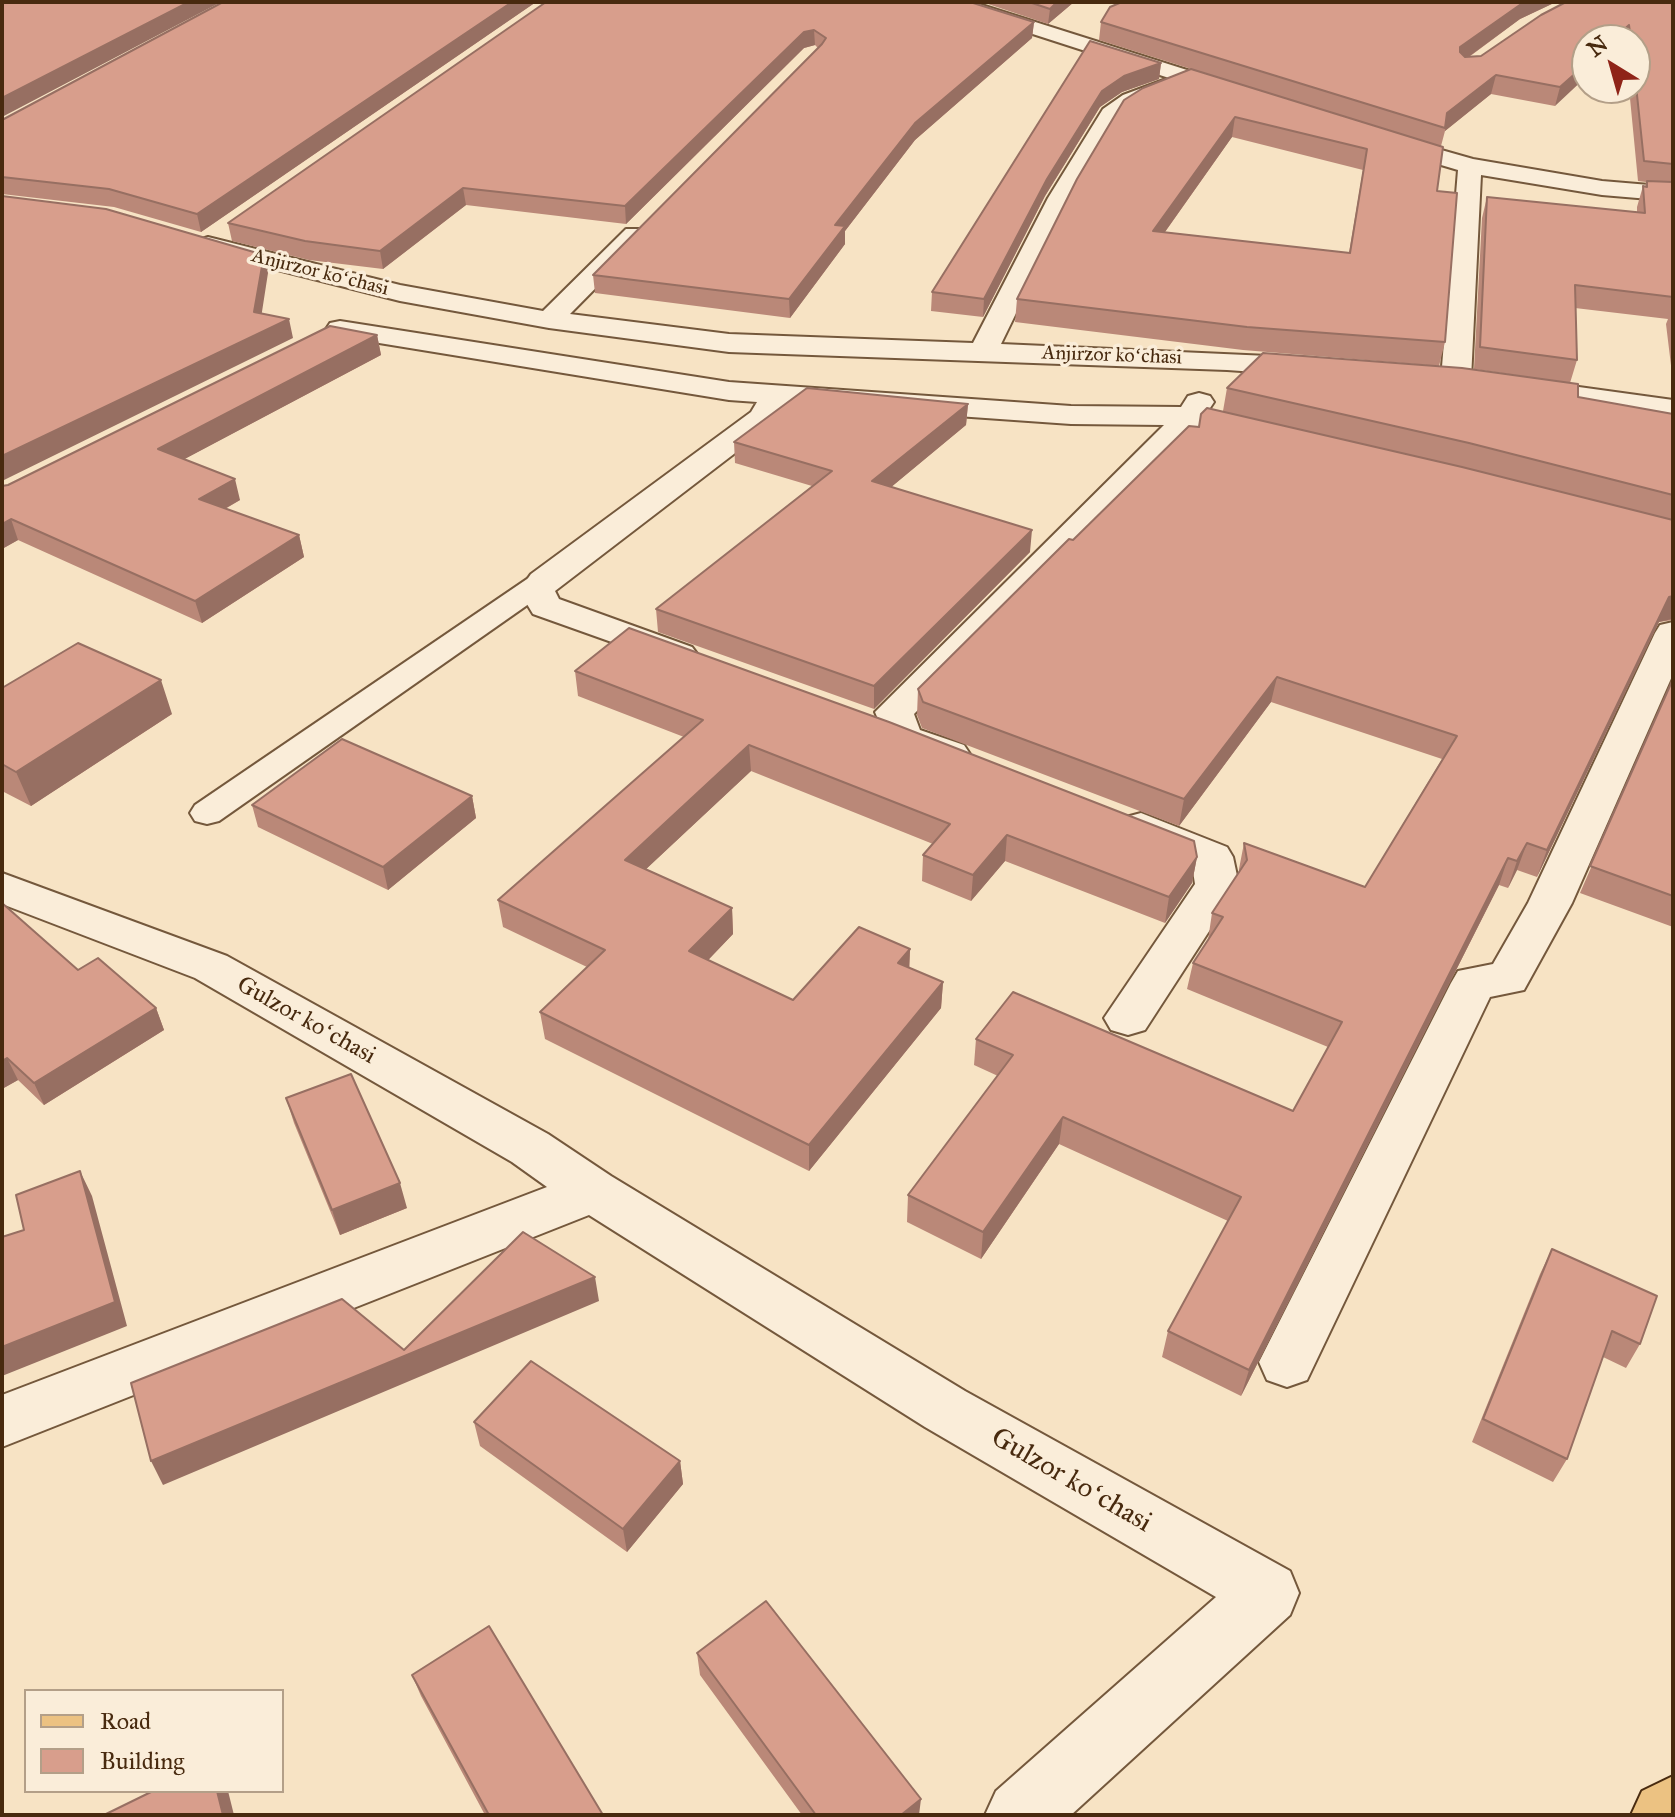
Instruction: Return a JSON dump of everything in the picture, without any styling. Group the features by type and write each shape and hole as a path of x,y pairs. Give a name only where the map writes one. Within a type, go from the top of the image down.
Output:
{"main road":[{"path":"1666,1815 1673,1810"}],"street":[{"path":"953,2 1260,101"},
{"path":"1056,35 1084,24"},
{"path":"982,354 1060,198 1111,114 1131,100 1188,78"},
{"path":"1361,134 1470,166 1602,188 1673,194"},
{"path":"1456,379 1470,166"},
{"path":"549,320 648,220"},
{"name":"Anjirzor koʻchasi","path":"231,226 197,242 400,293 549,320 729,343 1227,361 1334,369"},
{"name":"Anjirzor koʻchasi","path":"400,293 328,336 729,391 778,393"},
{"path":"903,737 894,712 1190,416 1227,361"},
{"path":"1425,376 1673,409"},
{"path":"709,666 546,606 537,591 543,581 762,418 778,393 1071,415 1190,416 1281,437"},
{"path":"1287,1362 1474,983 1508,978 1550,903 1673,633"},
{"path":"858,720 988,769"},
{"path":"1101,812 1212,857 1217,885 1128,1018"},
{"name":"Gulzor koʻchasi","path":"2,888 211,967 530,1148 593,1191 945,1409 1268,1593 1020,1815"},
{"path":"2,1421 593,1191"}],"lane":[{"path":"207,813 543,581"}],"building":[{"path":"2,2 189,2 2,98"},
{"path":"223,2 512,2 197,214 109,189 2,177 2,120"},
{"path":"546,2 970,2 1034,22 915,123 835,225 845,226 789,299 593,275 822,44 826,38 814,30 804,32 625,206 463,188 380,251 305,241 228,223"},
{"path":"1029,2 1057,2 1050,9"},
{"path":"1122,2 1524,2 1460,47 1465,57 1481,56 1541,15 1566,2 1673,2 1673,164 1644,161 1638,104 1651,104 1651,24 1571,24 1571,77 1560,87 1496,75 1447,113 1445,128 1101,22 1110,7"},
{"path":"1090,41 1161,63 1124,76 1102,91 1047,179 984,299 932,292"},
{"path":"1191,69 1443,147 1437,191 1457,193 1445,342 1247,327 1017,299 1077,179 1124,100 1143,88","holes":["1235,117 1367,149 1350,253 1153,231"]},
{"path":"1647,181 1673,182 1673,297 1575,285 1577,360 1480,347 1487,197 1645,213 1643,186 1647,187"},
{"path":"2,196 106,209 264,255 254,312 289,319 2,456"},
{"path":"330,326 377,335 158,449 235,479 199,499 299,535 195,601 11,519 2,524 2,486"},
{"path":"1263,353 1462,368 1578,384 1578,397 1673,414 1673,495 1469,443 1227,388"},
{"path":"807,388 968,404 872,481 1032,530 874,686 656,609 832,471 734,442"},
{"path":"1207,408 1673,520 1673,596 1669,597 1547,850 1527,843 1517,861 1508,858 1249,1370 1168,1331 1241,1197 1063,1117 983,1232 908,1195 1013,1055 976,1039 1013,992 1293,1111 1342,1022 1193,963 1223,917 1212,913 1247,860 1244,843 1365,887 1457,736 1277,677 1184,799 923,702 918,689 1069,539 1073,540 1189,426 1199,427 1201,414"},
{"path":"629,628 889,722 1194,841 1197,857 1169,897 1007,835 973,875 923,855 950,824 749,745 625,860 732,908 689,951 793,1000 859,927 910,949 898,963 943,982 809,1145 540,1012 605,950 498,900 703,720 575,671"},
{"path":"78,643 161,680 16,772 2,764 2,688"},
{"path":"1673,679 1673,896 1590,866"},
{"path":"342,739 472,796 383,867 252,805"},
{"path":"2,903 78,970 98,958 156,1008 34,1083 7,1058 2,1061"},
{"path":"351,1074 400,1183 332,1210 286,1098"},
{"path":"80,1171 115,1302 2,1347 2,1237 24,1230 16,1195"},
{"path":"523,1232 595,1277 151,1461 131,1383 342,1299 404,1350"},
{"path":"1552,1249 1657,1296 1640,1344 1612,1331 1567,1459 1483,1419"},
{"path":"531,1361 680,1461 623,1529 474,1422"},
{"path":"766,1601 921,1799 901,1815 816,1815 697,1653"},
{"path":"489,1626 603,1815 489,1815 412,1675"},
{"path":"149,1793 218,1793 223,1815 104,1815"}]}
